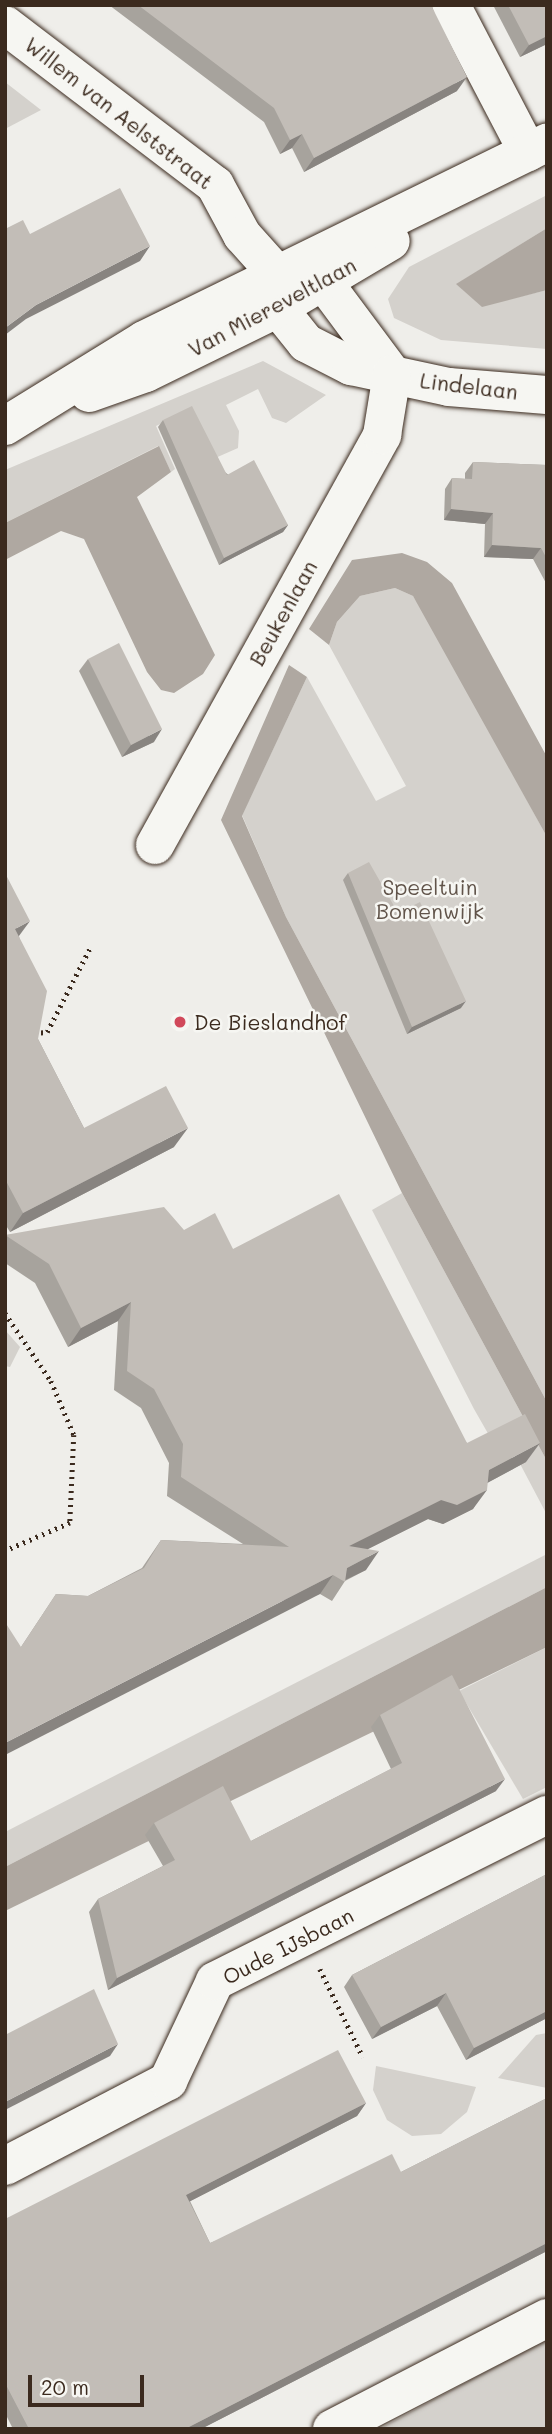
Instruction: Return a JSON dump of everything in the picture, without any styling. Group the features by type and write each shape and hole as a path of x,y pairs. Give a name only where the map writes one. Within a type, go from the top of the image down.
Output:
{"street":[{"path":"450,5 537,148"},
{"name":"Willem van Aelststraat","path":"5,25 215,185 277,291"},
{"name":"Van Miereveltlaan","path":"325,284 537,148"},
{"name":"Van Miereveltlaan","path":"21,418 144,340 277,291 537,148"},
{"path":"277,291 325,284"},
{"name":"Lindelaan","path":"325,284 392,374"},
{"name":"Lindelaan","path":"277,291 306,343 351,366 449,387 547,395"},
{"name":"Beukenlaan","path":"155,845 382,435 392,374"},
{"name":"Oude IJsbaan","path":"5,2166 168,2081 215,1981 547,1815"},
{"path":"332,2429 547,2318"}],"path":[{"path":"29,1033 47,1032 90,948"},
{"path":"5,1313 51,1381 74,1435 70,1523 5,1551"},
{"path":"304,1937 363,2057"}],"green space":[{"path":"5,82 41,110 5,129"},
{"path":"547,195 547,228 457,284 482,306 547,290 547,349 441,340 394,318 388,299 409,267"},
{"path":"263,361 326,395 286,423 272,418 258,389 226,405 239,431 238,448 213,459 187,411 156,426 175,469 171,472 158,446 5,523 5,470"},
{"name":"Speeltuin Bomenwijk","path":"395,588 413,596 430,622 547,837 547,1402 286,917 242,815 307,677 376,801 406,786 329,645 337,622 360,596"},
{"path":"402,1193 547,1461 547,1515 507,1439 490,1437 372,1210"},
{"path":"5,1330 20,1347 10,1367 5,1366"},
{"path":"547,1554 547,1587 5,1867 5,1832"},
{"path":"547,1647 547,1787 523,1799 459,1691"},
{"path":"547,2033 547,2088 498,2078 536,2035"},
{"path":"376,2066 476,2087 467,2112 441,2134 412,2136 387,2120 373,2090"},
{"path":"547,2339 547,2429 379,2429"}],"shaded area":[{"path":"547,228 547,290 482,307 456,284"},
{"path":"159,446 171,472 137,497 215,655 203,674 174,693 161,690 147,672 84,539 61,531 5,560 5,523"},
{"path":"402,553 427,562 452,583 547,757 547,837 413,596 395,588 360,596 337,622 329,645 309,629 352,560"},
{"path":"289,665 307,677 242,816 286,917 547,1402 547,1461 402,1193 221,820"},
{"path":"547,1587 547,1647 5,1911 5,1867"}],"building":[{"path":"138,5 431,5 467,77 314,158 302,134 290,140 274,108"},
{"path":"508,5 547,5 547,36 529,45"},
{"path":"120,188 150,246 36,305 5,328 5,229 23,220 30,234"},
{"path":"192,406 227,475 254,460 288,525 224,558 163,420"},
{"path":"473,462 547,465 547,559 541,548 492,545 493,513 451,509 452,478 472,479"},
{"path":"119,643 162,729 131,745 88,659"},
{"path":"369,862 398,913 420,902 466,1001 412,1027 348,873"},
{"path":"5,873 30,921 15,929 47,991 38,1039 84,1128 166,1086 188,1128 23,1213 5,1179"},
{"path":"339,1194 467,1443 525,1414 540,1443 489,1470 487,1490 457,1505 441,1500 349,1546 379,1551 347,1568 345,1582 333,1575 5,1743 5,1622 21,1647 56,1594 88,1596 144,1568 161,1540 289,1547 181,1477 183,1444 154,1389 127,1371 131,1302 81,1328 49,1264 5,1235 164,1207 184,1230 215,1213 233,1249"},
{"path":"452,1675 505,1779 117,1978 98,1899 175,1860 154,1823 223,1786 251,1841 402,1763 380,1715"},
{"path":"547,1874 547,2011 474,2048 446,1993 381,2027 352,1975"},
{"path":"94,1989 118,2044 5,2102 5,2035"},
{"path":"338,2050 366,2103 186,2195 210,2243 392,2154 401,2172 547,2098 547,2243 185,2429 29,2429 5,2383 5,2219"}],"place":[{"name":"De Bieslandhof","path":"180,1022"}]}
